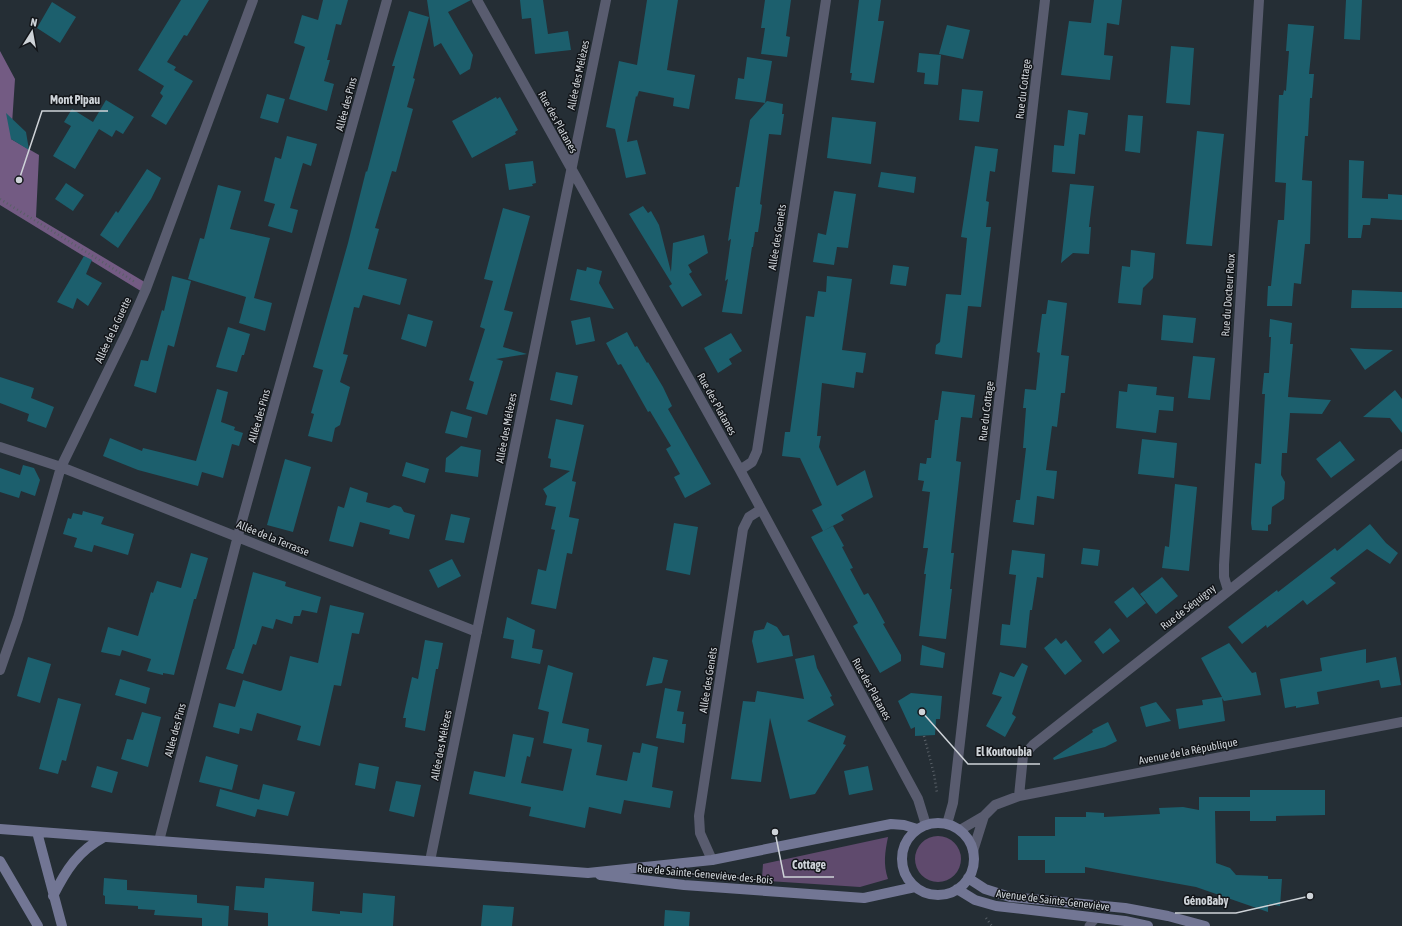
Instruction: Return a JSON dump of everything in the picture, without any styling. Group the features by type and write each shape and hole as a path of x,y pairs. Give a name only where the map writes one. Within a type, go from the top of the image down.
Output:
{"main road":[{"path":"0,829 588,873 712,860 891,824 922,827 936,823 947,824 960,830 969,840 973,851 974,862 968,878 957,889 947,894 936,895 915,887 903,868 902,857 907,842 922,827"},
{"path":"37,832 62,926"},
{"path":"53,896 68,867 91,844 105,837"},
{"path":"0,860 38,926"},
{"name":"Rue de Sainte-Geneviève-des-Bois","path":"588,873 615,878 684,885 864,898 915,887"},
{"path":"968,878 985,889 1010,897 1125,908 1168,916 1205,926"},
{"name":"Avenue de Sainte-Geneviève","path":"957,889 975,900 996,906 1148,926"}],"street":[{"name":"Allée de la Guette","path":"0,670 18,618 61,467 127,332 146,289 253,0"},
{"name":"Allée des Pins","path":"159,841 238,537 387,0"},
{"name":"Rue des Platanes","path":"478,0 740,470 760,510 918,799 922,827"},
{"name":"Allée des Mélèzes","path":"430,861 606,0"},
{"name":"Allée des Genêts","path":"740,470 752,462 757,451 826,0"},
{"name":"Rue du Cottage","path":"947,824 953,803 1045,0"},
{"name":"Rue du Docteur Roux","path":"1228,590 1224,577 1224,557 1259,0"},
{"name":"Allée de la Terrasse","path":"0,446 61,467 477,632"},
{"name":"Rue de Séquigny","path":"1018,796 1023,756 1033,745 1402,454"},
{"name":"Allée des Genêts","path":"712,860 700,832 699,816 743,529 750,517 760,510"},
{"name":"Avenue de la République","path":"960,830 984,816 995,805 1018,796 1402,722"},
{"path":"973,851 984,816"}],"lane":[{"path":"1089,926 1096,918"}],"path":[{"path":"0,199 146,289"},
{"path":"924,736 934,774 936,793"},
{"path":"918,799 936,793 953,803"}],"shaded area":[{"path":"0,51 15,79 11,139 39,155 36,217 148,284 144,293 0,205"},
{"path":"933,836 943,836 951,840 957,846 961,854 961,864 957,872 951,878 943,882 933,882 925,878 919,872 915,864 915,854 919,846 925,840"},
{"path":"888,837 885,868 888,879 860,887 768,881 762,878 763,864"}],"building":[{"path":"181,0 209,0 187,36 184,35 167,62 176,67 174,70 193,81 166,125 151,116 163,96 160,93 164,86 138,70"},
{"path":"323,0 348,0 341,25 336,24 327,60 330,60 324,81 334,84 327,111 289,99 305,47 294,43 302,15 318,20"},
{"path":"427,0 471,0 448,12 473,55 470,69 460,75 441,43 434,47"},
{"path":"520,0 543,0 548,34 568,31 571,50 535,54 531,18 522,19"},
{"path":"647,0 678,0 667,70 695,75 689,109 673,106 674,98 639,91 637,97 636,96 627,142 637,140 646,174 626,178 615,129 606,127 619,61 637,65"},
{"path":"765,0 791,0 786,36 790,37 787,57 761,54 765,28 761,28"},
{"path":"859,0 881,0 878,21 884,21 874,83 851,80 852,73 850,73"},
{"path":"1094,0 1122,0 1119,25 1107,23 1104,55 1113,56 1110,80 1061,75 1069,21 1091,23"},
{"path":"1346,0 1362,0 1360,40 1344,39"},
{"path":"52,2 76,17 60,43 37,28"},
{"path":"409,11 429,17 407,107 413,109 396,172 392,171 375,228 379,229 368,269 407,279 400,305 363,295 359,308 354,307 343,354 348,355 340,382 350,387 340,425 335,428 332,442 308,436 314,414 311,413 323,370 313,367 395,66 392,66"},
{"path":"1288,24 1314,26 1309,74 1314,74 1312,98 1310,98 1308,136 1305,136 1302,180 1312,181 1310,244 1305,244 1301,284 1294,283 1292,306 1267,306 1268,286 1271,286 1278,220 1284,220 1286,183 1275,182 1279,95 1283,95 1284,90 1286,91 1289,51 1286,51"},
{"path":"947,25 970,30 963,59 939,54"},
{"path":"1171,46 1194,48 1190,105 1166,103"},
{"path":"919,53 941,55 938,85 924,84 925,73 917,72"},
{"path":"747,57 772,61 765,103 735,99 738,78 744,79"},
{"path":"962,89 983,91 979,122 959,120"},
{"path":"267,94 285,99 278,123 260,118"},
{"path":"496,97 497,99 500,97 518,130 515,132 516,134 472,158 452,121"},
{"path":"106,100 134,117 123,134 116,130 112,137 99,129 75,169 53,156 71,126 64,122 72,109 93,122"},
{"path":"767,101 783,104 782,114 784,114 781,135 769,134 760,204 762,205 760,219 758,232 755,232 752,247 742,314 722,312 728,279 725,281 731,239 728,241 736,187 739,187 750,120"},
{"path":"1068,110 1088,113 1085,135 1079,134 1075,174 1052,172 1054,145 1064,146"},
{"path":"6,113 26,132 29,150 11,139"},
{"path":"1128,115 1143,116 1140,153 1125,151"},
{"path":"832,117 876,122 871,164 827,158"},
{"path":"1197,131 1224,134 1212,246 1186,244"},
{"path":"287,136 317,144 311,166 303,163 290,208 298,210 292,233 268,226 275,204 264,201 275,157 281,159"},
{"path":"975,146 998,149 995,172 990,171 986,201 989,202 986,227 991,227 981,307 968,306 962,358 935,354 936,345 940,342 946,294 961,295 967,238 961,237"},
{"path":"1349,160 1364,161 1362,198 1388,199 1388,194 1402,195 1402,220 1371,218 1370,225 1363,225 1361,238 1348,238"},
{"path":"533,161 536,183 532,184 533,186 509,190 505,164"},
{"path":"147,169 161,178 151,199 118,248 100,235 116,211 118,213"},
{"path":"881,172 916,177 914,193 878,187"},
{"path":"66,183 84,195 73,211 55,199"},
{"path":"1070,184 1094,186 1089,227 1091,227 1089,254 1073,253 1061,263"},
{"path":"218,185 241,191 230,229 270,238 254,298 272,303 265,331 239,323 246,297 188,279 200,238 204,239"},
{"path":"834,191 856,194 848,248 837,247 834,265 813,262 818,233 826,235"},
{"path":"643,206 648,213 651,211 659,225 671,272 673,243 704,235 708,253 688,265 692,272 689,274 702,295 682,307 669,286 672,284 629,214"},
{"path":"503,208 530,216 504,310 513,312 503,347 527,354 496,359 503,361 487,415 466,409 474,382 469,380 485,329 480,327 493,281 484,279"},
{"path":"1131,250 1155,253 1153,278 1143,288 1141,305 1118,303 1122,266 1130,267"},
{"path":"84,256 92,260 86,274 102,283 88,306 77,298 73,309 57,302"},
{"path":"893,265 909,267 906,286 890,284"},
{"path":"587,267 602,271 599,283 614,309 570,300 577,269 586,271"},
{"path":"172,276 191,281 174,347 168,345 156,393 134,386 141,360 148,361 162,310 164,311"},
{"path":"827,276 852,279 842,350 866,353 863,373 856,372 854,388 822,383 817,436 821,436 819,447 837,486 865,470 873,497 841,515 844,520 823,531 812,510 822,505 800,458 782,456 785,432 790,432 806,316 814,317 818,291 826,292"},
{"path":"1352,290 1402,292 1402,308 1351,308"},
{"path":"1048,300 1067,303 1061,355 1069,356 1065,393 1061,393 1057,427 1052,426 1046,470 1057,471 1054,499 1037,496 1034,525 1013,522 1016,500 1020,500 1026,448 1023,448 1026,408 1023,408 1025,389 1036,390 1040,353 1037,352 1042,314 1046,314"},
{"path":"408,314 433,321 426,347 401,339"},
{"path":"1163,315 1196,318 1193,343 1161,340"},
{"path":"590,317 595,341 576,345 571,321"},
{"path":"1270,319 1292,323 1290,344 1293,344 1288,397 1331,400 1322,414 1290,413 1287,453 1282,453 1281,475 1285,482 1284,499 1272,507 1271,524 1268,525 1268,531 1252,530 1251,523 1255,463 1261,464 1265,394 1262,394 1264,373 1269,373 1271,337 1269,337"},
{"path":"228,327 250,334 237,372 216,367"},
{"path":"627,332 635,347 637,346 663,387 672,406 668,409 711,484 685,498 674,477 680,474 666,449 671,446 650,411 648,412 621,364 618,365 606,343"},
{"path":"731,333 742,351 729,359 732,364 718,373 704,348"},
{"path":"1350,348 1365,349 1393,350 1365,370"},
{"path":"1193,356 1215,358 1210,400 1188,398"},
{"path":"556,372 578,376 572,405 550,400"},
{"path":"0,377 34,388 31,398 54,407 46,428 27,421 29,414 0,403"},
{"path":"1128,384 1157,387 1156,395 1174,397 1173,411 1159,410 1156,433 1116,428 1119,391 1127,392"},
{"path":"217,389 228,392 221,422 235,427 234,430 243,433 239,446 232,444 223,478 202,472 198,486 138,470 103,456 110,438 142,451 143,448 196,461"},
{"path":"1395,390 1402,399 1402,433 1390,418 1363,417"},
{"path":"942,391 975,395 972,418 961,417 956,461 961,462 951,553 954,553 950,589 952,589 946,639 919,636 926,574 924,574 928,548 923,548 930,492 922,491 924,481 918,480 920,463 926,464 927,458 931,458 935,420 938,420"},
{"path":"451,411 472,417 467,438 445,433"},
{"path":"556,419 584,425 572,481 576,482 569,517 579,519 572,554 567,553 556,609 531,604 538,569 546,571 555,530 551,529 556,507 545,505 547,496 543,489 570,471 550,467 551,459 548,458"},
{"path":"1142,439 1177,443 1174,478 1138,474"},
{"path":"1340,441 1355,460 1331,478 1316,459"},
{"path":"461,446 481,450 478,477 445,472 446,458"},
{"path":"285,459 311,467 293,532 267,525"},
{"path":"406,462 429,469 425,483 402,476"},
{"path":"23,465 34,468 40,480 35,496 21,491 19,498 0,492 0,468 20,475"},
{"path":"1175,484 1197,487 1189,571 1162,568 1165,546 1169,547"},
{"path":"350,487 368,493 366,502 389,508 394,505 401,507 404,512 415,515 409,539 389,534 390,530 360,522 353,547 329,541 338,506 344,508"},
{"path":"83,511 104,517 101,524 134,534 128,555 94,545 92,552 74,547 77,538 63,534 68,518 71,519 73,513 82,515"},
{"path":"451,514 470,518 464,543 445,540"},
{"path":"674,523 698,527 690,575 666,570"},
{"path":"1370,524 1386,543 1398,553 1390,564 1367,549 1330,578 1336,583 1307,605 1303,600 1267,628 1266,625 1242,644 1228,627 1277,590 1278,592 1335,548 1337,551"},
{"path":"833,526 844,546 842,547 853,568 850,569 864,595 868,593 874,603 885,623 883,624 901,655 901,661 880,673 853,626 858,623 811,537"},
{"path":"1083,548 1100,550 1098,566 1081,564"},
{"path":"1012,550 1045,554 1043,578 1037,577 1032,610 1030,610 1026,648 1000,645 1002,624 1010,625 1016,575 1009,574"},
{"path":"191,553 208,558 196,599 194,599 174,675 163,673 163,675 147,671 151,659 122,650 120,656 101,652 108,627 138,636 151,592 153,593 157,581 181,588"},
{"path":"452,559 461,576 438,588 429,570"},
{"path":"253,572 286,582 285,586 321,597 317,613 302,610 300,616 294,616 292,624 276,619 273,629 262,626 256,645 253,644 243,674 226,669 234,649"},
{"path":"1162,577 1178,596 1156,614 1140,594"},
{"path":"1133,587 1146,603 1127,618 1114,602"},
{"path":"330,605 364,613 359,634 352,633 341,686 334,685 320,746 297,740 301,726 257,713 252,731 240,728 239,734 213,727 219,703 235,707 243,680 280,691 282,690 290,656 318,663"},
{"path":"507,617 535,630 532,648 543,650 540,664 511,658 514,640 503,638"},
{"path":"767,622 777,627 783,636 789,635 793,656 757,663 752,641 754,631 764,629"},
{"path":"1110,628 1120,641 1103,654 1094,642"},
{"path":"1056,638 1061,644 1066,640 1082,661 1065,675 1044,648"},
{"path":"425,640 443,643 438,669 436,669 425,731 405,727 406,718 403,718 412,677 418,679"},
{"path":"1229,643 1252,673 1256,672 1261,695 1224,701 1222,698 1225,721 1179,729 1176,709 1203,705 1202,700 1222,697 1201,658"},
{"path":"922,645 945,653 943,668 920,665"},
{"path":"1366,649 1366,663 1396,657 1401,685 1381,688 1379,680 1317,692 1319,704 1296,708 1296,706 1285,708 1280,679 1322,671 1320,658"},
{"path":"814,655 817,668 832,696 830,697 834,705 807,721 846,736 843,744 846,745 815,794 790,799 770,718 761,782 731,779 743,701 755,702 757,691 804,699 795,659"},
{"path":"28,657 51,664 40,703 17,696"},
{"path":"653,657 668,660 662,683 646,686"},
{"path":"1022,663 1028,666 1012,714 1016,717 1005,737 986,726 1002,697 992,694 1000,672 1014,677"},
{"path":"548,665 573,673 562,723 589,729 587,742 602,745 596,775 627,781 633,752 640,753 642,743 658,747 652,787 673,791 670,808 624,800 621,814 589,807 585,828 529,816 531,807 469,794 474,771 505,777 513,734 534,738 530,757 527,756 521,783 563,791 572,749 543,743 549,712 538,709"},
{"path":"120,679 150,688 146,704 115,695"},
{"path":"665,688 681,691 677,711 684,712 682,724 686,724 684,743 656,738"},
{"path":"911,693 942,696 940,719 936,719 935,735 915,736 915,727 911,729 898,701"},
{"path":"58,698 81,704 66,761 62,760 58,774 39,769"},
{"path":"1156,702 1171,721 1146,727 1140,707"},
{"path":"142,712 161,717 148,767 121,759 127,739 133,740"},
{"path":"1108,722 1117,741 1105,747 1054,760 1053,758 1093,732 1092,730"},
{"path":"206,756 238,765 232,790 199,782"},
{"path":"359,763 379,767 375,789 355,785"},
{"path":"97,766 118,772 112,793 91,787"},
{"path":"868,766 873,790 849,795 844,771"},
{"path":"396,781 421,785 414,817 389,811"},
{"path":"263,784 295,792 288,816 257,809"},
{"path":"220,789 260,800 255,817 216,806"},
{"path":"1250,790 1325,790 1325,815 1276,816 1276,821 1250,821 1250,811 1215,811 1216,863 1230,868 1236,875 1268,876 1268,879 1282,879 1280,906 1268,904 1268,912 1196,887 1085,867 1085,873 1045,873 1045,860 1018,860 1018,836 1055,836 1055,817 1086,817 1086,812 1104,813 1104,817 1160,814 1159,808 1183,807 1199,810 1199,797 1250,797"},
{"path":"104,878 127,880 127,890 197,895 197,903 229,906 228,926 202,926 202,918 154,915 155,910 138,909 138,906 105,904 105,896 103,895"},
{"path":"265,878 314,882 312,911 340,914 340,911 362,913 363,893 395,896 393,926 268,926 268,913 234,910 236,886 264,888"},
{"path":"483,905 514,907 512,926 481,926"},
{"path":"665,910 690,912 689,926 664,926"}],"place":[{"name":"Mont Pipau","path":"19,180"},
{"name":"El Koutoubia","path":"922,712"},
{"name":"Cottage","path":"775,832"},
{"name":"GénoBaby","path":"1310,896"}]}
